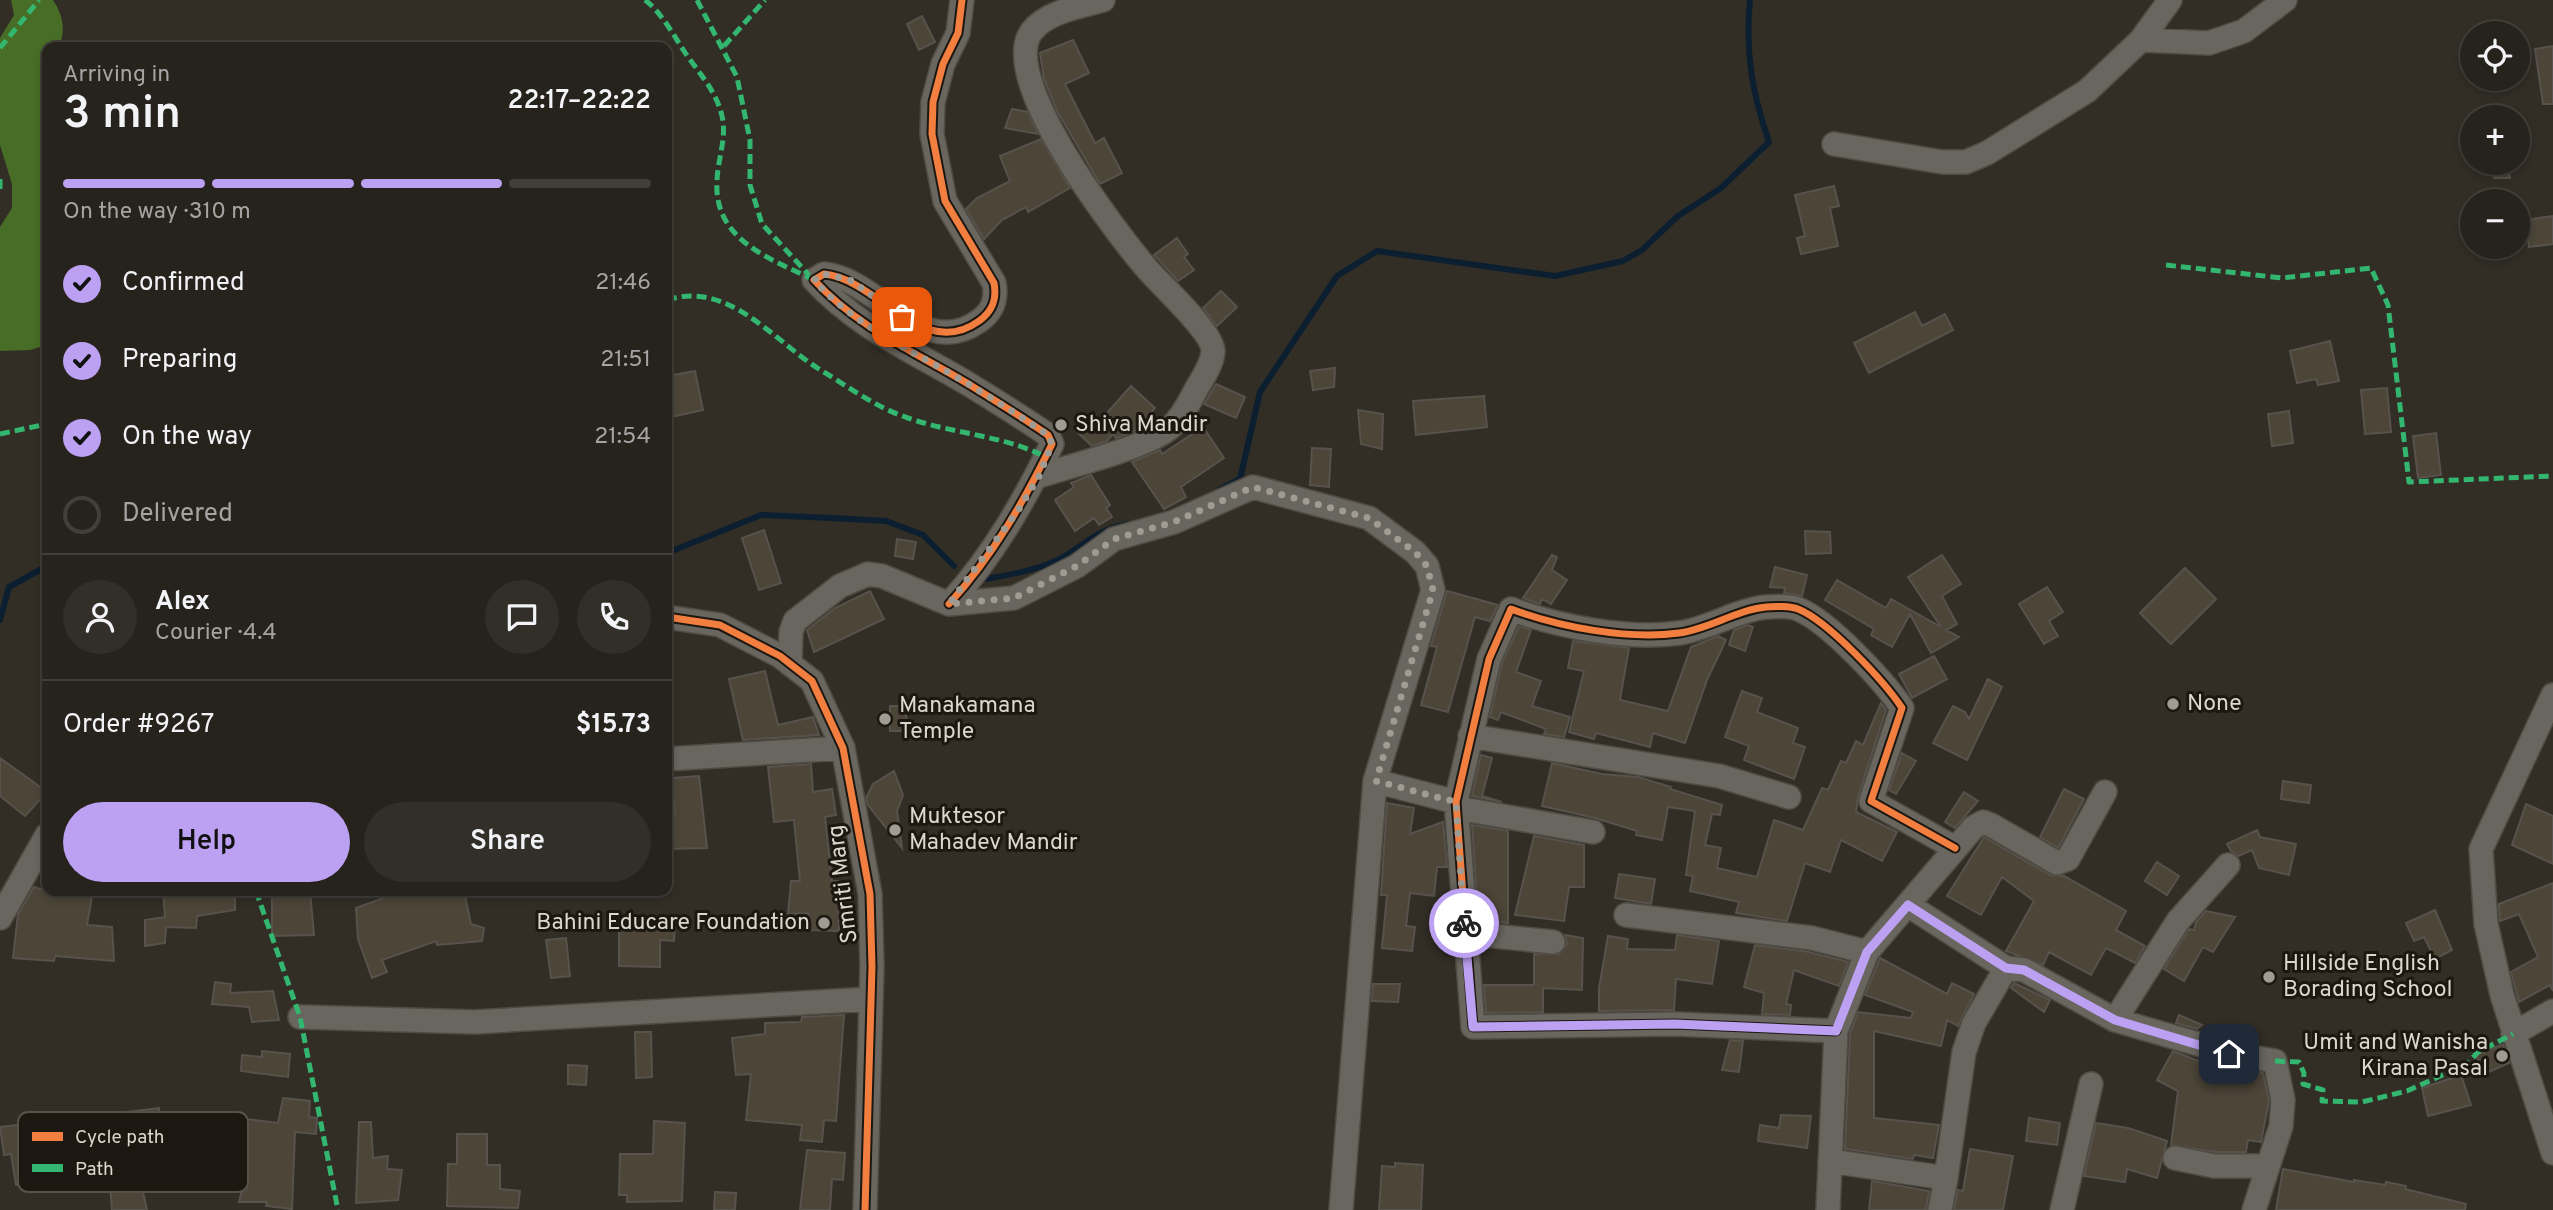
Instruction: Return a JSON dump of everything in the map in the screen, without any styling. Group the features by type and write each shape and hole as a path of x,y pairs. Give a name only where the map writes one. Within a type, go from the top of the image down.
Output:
{"street":[{"path":"949,604 992,550 1039,476 1052,444 1048,435 971,385 869,327 836,303 814,280 824,274 850,280 902,317 937,332 959,331 983,318 992,309 996,294 994,283 945,201 932,134 933,102 943,64 958,33 962,0"},
{"path":"1039,476 1160,436 1183,414 1210,364 1213,350 1205,334 1146,268 1059,149 1037,100 1026,56 1026,44 1031,32 1043,20 1103,0"},
{"path":"1834,144 1942,162 1966,162 1987,153 2087,91 2141,40 2170,0"},
{"path":"2141,40 2209,43 2244,31 2285,0"},
{"path":"790,664 791,632 795,621 840,586 868,574 882,576 949,604 1014,598 1077,566 1114,539 1174,522 1253,487 1369,518 1415,552 1427,566 1433,590 1376,781 1341,1210"},
{"path":"1836,1031 1675,1024 1473,1027 1464,933 1457,805 1489,659 1511,609 1534,618 1637,636 1681,633 1766,607 1797,608 1822,624 1841,642 1889,688 1902,708 1871,801 1955,848"},
{"name":"Smriti Marg","path":"672,618 720,625 790,664 812,681 843,748 870,894 871,999 865,1210"},
{"path":"2553,695 2480,849 2486,924 2513,1034 2553,1153"},
{"path":"1470,736 1719,776 1789,797"},
{"path":"672,760 843,748"},
{"path":"1376,781 1457,805 1593,832"},
{"path":"1828,1210 1836,1031 1867,952 1974,827 1983,822 2057,863 2062,862 2068,859 2105,792"},
{"path":"0,918 42,844"},
{"path":"2115,1020 2178,921 2228,865"},
{"path":"1908,905 2006,968 2024,970 2115,1020 2161,1036 2229,1054 2275,1061 2283,1100 2281,1126 2254,1210"},
{"path":"1626,915 1812,938 1867,952"},
{"path":"1464,933 1553,942"},
{"path":"1940,1210 1964,1052 1974,1023 2006,968"},
{"path":"300,1017 475,1022 871,999"},
{"path":"2513,1034 2553,1011"},
{"path":"2062,1210 2091,1084"},
{"path":"2175,1158 2214,1166 2266,1166"},
{"path":"1830,1161 1946,1178"}],"green space":[{"path":"11,0 53,0 63,29 61,42 42,42 42,346 30,350 0,351 0,227 12,208 12,184 0,145 0,38 14,15"}],"building":[{"path":"922,16 935,42 919,50 907,24"},
{"path":"1073,40 1089,73 1065,84 1095,143 1104,138 1122,173 1100,184 1057,111 1044,79 1040,53"},
{"path":"2553,46 2553,104 2543,104 2535,49"},
{"path":"1012,109 1028,112 1038,134 1005,128"},
{"path":"1041,139 1070,188 1028,212 1026,207 1002,220 984,239 966,209 977,198 1010,181 1000,156"},
{"path":"2494,175 2509,175 2510,178 2494,178"},
{"path":"1834,186 1839,206 1830,208 1838,246 1801,254 1797,238 1805,236 1795,195"},
{"path":"2553,216 2553,244 2530,247 2530,219"},
{"path":"1177,238 1188,254 1184,257 1194,270 1178,281 1154,255"},
{"path":"1221,291 1237,307 1217,326 1203,308"},
{"path":"1915,312 1922,326 1945,314 1953,330 1869,373 1854,343"},
{"path":"2330,341 2339,381 2318,385 2316,379 2297,383 2290,351"},
{"path":"1335,368 1334,387 1313,390 1310,371"},
{"path":"695,371 703,410 672,417 672,375"},
{"path":"1216,384 1245,397 1236,418 1204,404"},
{"path":"1131,386 1155,408 1143,421 1146,426 1116,438 1113,434 1107,441 1092,446 1076,431 1091,416 1099,422"},
{"path":"2387,388 2391,432 2365,434 2361,390"},
{"path":"1484,396 1487,427 1416,435 1413,401"},
{"path":"1358,410 1383,414 1382,449 1361,444"},
{"path":"2289,411 2293,443 2272,446 2268,414"},
{"path":"1203,427 1224,458 1181,487 1186,497 1164,509 1132,462 1160,450 1162,454"},
{"path":"2436,433 2441,475 2418,478 2413,436"},
{"path":"1312,448 1331,449 1329,487 1310,485"},
{"path":"1091,475 1110,505 1106,508 1112,517 1099,525 1094,518 1075,531 1055,500 1074,487 1071,483"},
{"path":"764,530 781,583 759,590 742,538"},
{"path":"1805,531 1830,532 1831,553 1806,554"},
{"path":"897,539 916,542 913,559 895,556"},
{"path":"1552,555 1557,557 1552,570 1567,580 1551,604 1542,599 1540,604 1523,598"},
{"path":"1942,555 1961,584 1942,596 1957,624 1946,630 1959,637 1931,653 1910,614 1892,647 1871,635 1874,629 1825,600 1837,580 1886,608 1891,599 1941,627 1908,577"},
{"path":"1775,567 1807,575 1802,596 1784,593 1785,588 1770,587"},
{"path":"2185,568 2216,599 2171,644 2140,613"},
{"path":"2047,587 2063,612 2049,621 2058,636 2044,644 2019,604"},
{"path":"870,591 884,619 814,652 807,630 835,608"},
{"path":"1447,591 1498,605 1490,621 1475,617 1448,712 1421,705 1437,647 1431,646"},
{"path":"1747,625 1753,627 1745,651 1729,645 1734,630"},
{"path":"1519,626 1531,630 1516,672 1541,681 1532,706 1570,717 1564,737 1544,734 1546,729 1501,712 1498,720 1490,717 1502,663"},
{"path":"1718,636 1726,640 1707,680 1685,743 1653,733 1650,747 1596,733 1594,739 1569,732 1584,671 1568,668 1573,641 1629,648 1620,700 1668,711 1691,647"},
{"path":"1934,656 1947,679 1912,698 1899,674"},
{"path":"765,671 778,725 813,717 819,735 743,740 729,679"},
{"path":"1988,679 2002,687 1967,760 1933,743 1953,706 1965,712 1969,719"},
{"path":"1742,691 1762,698 1757,712 1798,728 1793,743 1805,747 1794,779 1744,760 1749,746 1725,737"},
{"path":"1881,703 1886,710 1858,797 1856,812 1897,832 1882,861 1841,840 1830,872 1805,863 1787,921 1736,913 1739,902 1690,891 1693,876 1686,875 1695,811 1668,807 1662,840 1636,835 1637,831 1595,818 1542,806 1552,763 1602,774 1638,777 1671,787 1670,789 1722,805 1720,815 1712,814 1705,845 1721,848 1717,868 1757,877 1774,820 1803,830 1822,788 1828,790 1841,761 1846,763 1856,741 1863,745"},
{"path":"890,706 906,706 907,731 890,731"},
{"path":"1902,753 1916,761 1896,794 1889,790"},
{"path":"1481,755 1492,758 1482,796 1502,802 1472,796"},
{"path":"0,758 42,788 42,797 25,816 0,796"},
{"path":"811,764 813,792 832,789 836,815 825,817 832,881 838,881 839,931 809,930 808,913 788,914 791,881 800,881 794,820 774,822 768,767"},
{"path":"894,771 903,795 897,811 902,848 868,805 866,798 873,784"},
{"path":"699,776 707,848 672,849 672,814 675,814 672,778"},
{"path":"2283,781 2311,785 2309,803 2281,799"},
{"path":"2064,789 2084,799 2058,848 2040,837"},
{"path":"1964,792 1978,801 1955,828 1945,822"},
{"path":"1387,803 1414,808 1410,834 1443,822 1447,867 1437,867 1434,896 1410,893 1406,926 1415,927 1412,951 1382,948 1387,895 1381,895"},
{"path":"2526,804 2553,816 2553,864 2512,845"},
{"path":"1472,825 1508,831 1508,923 1479,920 1481,900 1477,899"},
{"path":"2257,830 2260,837 2296,844 2289,875 2259,868 2252,850 2238,856 2231,851 2227,844"},
{"path":"1534,836 1584,845 1584,887 1569,887 1564,921 1515,915"},
{"path":"1984,837 2050,875 2064,876 2126,911 2116,930 2145,946 2135,963 2106,948 2091,975 2049,952 2043,965 2006,951 2034,901 2002,877 1981,915 1947,896"},
{"path":"2157,862 2179,876 2167,895 2145,881"},
{"path":"1619,874 1655,879 1651,904 1615,898"},
{"path":"2553,883 2553,991 2550,985 2519,1002 2511,972 2538,957 2519,914 2500,921 2499,904"},
{"path":"34,887 42,889 42,896 92,896 87,925 112,927 114,961 55,956 54,961 13,958 18,914"},
{"path":"163,896 235,896 235,910 197,916 196,928 166,927 165,943 145,946 145,920 165,917"},
{"path":"272,896 310,896 314,935 272,936"},
{"path":"389,896 465,896 471,924 484,928 482,941 437,945 436,941 382,960 387,972 372,978 358,939 356,908"},
{"path":"2435,910 2452,950 2435,959 2424,937 2414,941 2406,923"},
{"path":"2206,911 2235,917 2213,952 2203,947 2184,981 2164,969 2189,929 2194,930 2196,922"},
{"path":"619,921 675,922 674,941 660,940 660,967 619,966"},
{"path":"1565,935 1583,938 1582,990 1543,988 1543,1012 1486,1013 1484,985 1534,985 1534,954 1559,954 1567,944"},
{"path":"1677,935 1719,941 1712,984 1676,979 1674,1010 1599,1011 1599,988 1608,936 1628,939 1627,949 1675,950"},
{"path":"566,938 570,976 551,978 546,940"},
{"path":"1755,945 1809,952 1848,962 1839,986 1794,970 1786,1004 1791,1005 1790,1015 1762,1014 1764,993 1744,987"},
{"path":"1880,958 1947,994 1952,983 1974,994 1958,1026 1947,1020 1941,1046 1874,1031 1874,1118 1939,1125 1933,1158 1914,1155 1913,1159 1845,1149 1850,1034 1858,1012 1911,1018 1913,1012 1865,995"},
{"path":"215,982 231,984 230,993 273,991 279,1020 252,1022 249,1007 212,1004"},
{"path":"2014,983 2050,1000 2044,1012 2011,988"},
{"path":"1373,984 1400,984 1398,1002 1372,1001"},
{"path":"844,1015 836,1121 824,1120 822,1142 800,1140 802,1125 746,1120 751,1074 736,1075 732,1038 765,1034 765,1023 801,1022 802,1017"},
{"path":"2179,1015 2202,1025 2197,1029 2176,1023"},
{"path":"635,1032 651,1032 652,1077 636,1078"},
{"path":"1730,1040 1743,1041 1739,1072 1722,1070"},
{"path":"2503,1044 2509,1063 2484,1074 2476,1055"},
{"path":"262,1051 290,1054 288,1077 241,1071 242,1055 262,1057"},
{"path":"2173,1051 2214,1067 2215,1064 2263,1073 2269,1101 2261,1142 2248,1140 2246,1152 2215,1152 2171,1145 2178,1091 2157,1080"},
{"path":"568,1065 587,1066 586,1085 568,1084"},
{"path":"2461,1075 2471,1105 2428,1116 2422,1088"},
{"path":"283,1098 310,1101 309,1117 317,1118 316,1134 295,1132 292,1209 266,1206 267,1202 239,1202 242,1192 248,1192 248,1119 278,1123"},
{"path":"159,1108 159,1112 126,1112"},
{"path":"1781,1115 1811,1116 1807,1148 1758,1141 1760,1125 1779,1128"},
{"path":"2029,1118 2060,1123 2057,1145 2026,1141"},
{"path":"654,1121 685,1123 682,1201 627,1202 627,1195 619,1195 620,1154 653,1154"},
{"path":"359,1122 371,1122 373,1158 388,1156 387,1169 402,1170 398,1200 356,1203"},
{"path":"2096,1123 2128,1128 2167,1141 2157,1178 2127,1169 2125,1182 2084,1176"},
{"path":"18,1125 18,1185 11,1154 4,1155 0,1127"},
{"path":"457,1134 487,1134 487,1165 500,1165 500,1189 520,1191 518,1208 447,1206 448,1164 457,1164"},
{"path":"1970,1149 2013,1156 2003,1210 1954,1210 1958,1190 1963,1191"},
{"path":"807,1150 845,1153 843,1180 832,1179 830,1210 800,1210"},
{"path":"1395,1163 1423,1165 1421,1210 1379,1210 1382,1166 1395,1167"},
{"path":"2283,1169 2354,1182 2385,1185 2386,1182 2406,1186 2405,1189 2466,1204 2465,1210 2276,1210"},
{"path":"1872,1181 1929,1191 1926,1210 1869,1210"},
{"path":"111,1192 143,1192 147,1210 112,1210"},
{"path":"715,1192 736,1193 735,1210 714,1210"}],"waterway":[{"path":"1219,490 1240,479 1260,392 1337,276 1377,251 1555,276 1623,261 1642,250 1678,216 1721,188 1769,142 1751,72 1748,37 1750,0"},
{"path":"672,551 761,515 832,518 886,521 923,535 954,566"},
{"path":"986,579 1046,565 1101,533 1128,524"},
{"path":"0,620 9,587 42,569"}],"marked path":[{"path":"0,48 39,0"},
{"path":"645,0 666,24 716,98 722,116 723,132 717,180 718,201 724,218 734,232 762,255 814,280"},
{"path":"697,0 737,77 750,140 750,185 762,224 809,275"},
{"path":"724,46 765,0"},
{"path":"0,179 0,194"},
{"path":"2166,265 2282,278 2371,268 2388,305 2409,482 2553,476"},
{"path":"672,299 689,296 710,298 730,305 749,316 819,369 885,409 925,423 1012,444 1046,457"},
{"path":"0,434 42,425"},
{"path":"258,896 300,1017 338,1210"},
{"path":"2275,1061 2299,1062 2304,1073 2303,1084 2323,1090 2322,1101 2362,1102 2407,1091 2467,1064 2478,1052 2513,1034"}],"cycle path":[{"path":"949,604 980,567 1006,527 1052,444 1048,435 1019,416 868,326 814,280 824,274 844,279 900,315 938,332 958,331 979,321 991,309 995,294 994,283 945,201 932,134 933,102 943,64 958,33 962,0"},
{"path":"1836,1031 1675,1024 1473,1027 1456,802 1489,659 1511,609 1572,626 1638,635 1690,631 1766,607 1795,608 1810,616 1839,638 1902,708 1871,801 1955,848"},
{"path":"672,618 720,625 780,656 812,681 843,748 870,894 872,967 865,1210"}],"way so far":[{"path":"902,317 850,280 824,274 814,280 836,303 869,327 971,385 1048,435 1052,444 1039,476 1019,509 992,550 949,604 1014,598 1077,566 1114,539 1174,522 1232,494 1253,487 1369,518 1415,552 1427,566 1432,577 1433,590 1376,781 1456,802 1464,923"}],"place":[{"name":"Shiva Mandir","path":"1061,425"},
{"name":"None","path":"2173,704"},
{"name":"Manakamana Temple","path":"885,719"},
{"name":"Muktesor Mahadev Mandir","path":"895,830"},
{"name":"Bahini Educare Foundation","path":"824,923"},
{"name":"Hillside English Borading School","path":"2269,977"},
{"name":"Umit and Wanisha Kirana Pasal","path":"2502,1056"}],"route":[{"path":"1464,923 1473,1027 1675,1024 1836,1031 1867,952 1908,905 2006,968 2024,970 2041,978 2115,1020 2161,1036 2229,1054"}]}
